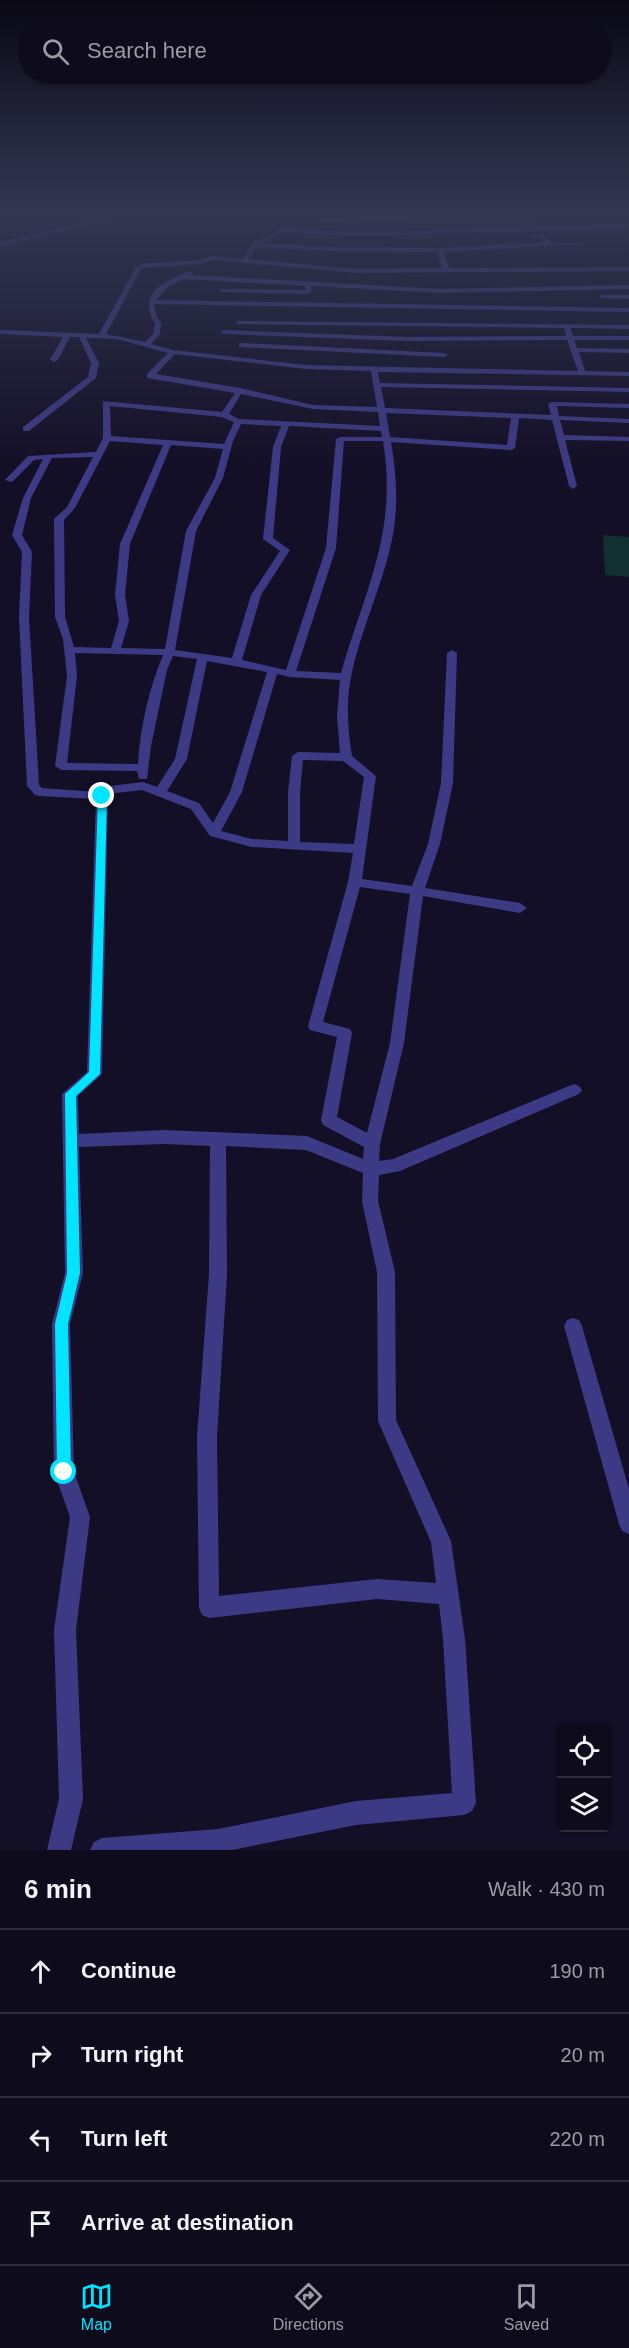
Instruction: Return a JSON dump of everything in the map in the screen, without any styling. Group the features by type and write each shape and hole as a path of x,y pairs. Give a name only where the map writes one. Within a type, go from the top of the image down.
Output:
{"street":[{"path":"102,336 124,295"},
{"path":"146,346 156,334 158,324 151,314 152,302 156,295"},
{"path":"303,306 307,295"},
{"path":"408,295 584,297"},
{"path":"596,297 629,297"},
{"path":"152,302 629,310"},
{"path":"561,310 582,373"},
{"path":"238,323 629,327"},
{"path":"447,326 450,339"},
{"path":"0,332 117,337 173,352 306,367 629,374"},
{"path":"224,333 408,339 629,338"},
{"path":"54,360 68,335"},
{"path":"26,429 92,378 95,363 82,336"},
{"path":"407,354 408,339"},
{"path":"242,345 444,355"},
{"path":"574,350 629,351"},
{"path":"173,352 150,376 193,380 240,390 271,400 313,407 629,421"},
{"path":"346,757 341,721 346,677 385,548 392,509 392,474 374,369"},
{"path":"376,385 629,390"},
{"path":"224,415 240,390"},
{"path":"143,768 61,766 72,676 69,651 60,617 59,519 71,508 107,438 106,403 224,415 238,421 286,422 511,448"},
{"path":"573,486 552,404 629,406"},
{"path":"512,461 514,417"},
{"path":"151,789 143,768 162,670 169,652 191,531 219,478 227,447 238,421"},
{"path":"236,662 256,595 285,550 268,539 277,447 286,422"},
{"path":"290,674 331,548 340,439 385,434"},
{"path":"560,437 629,439"},
{"path":"107,438 227,447"},
{"path":"115,651 124,621 120,595 125,544 168,442"},
{"path":"9,480 31,458 99,454"},
{"path":"49,456 27,498 17,535 27,552 24,617 33,786 39,792 48,794 102,796"},
{"path":"69,651 169,652 236,662 290,674 346,677"},
{"path":"102,1850 218,1841 356,1813 464,1803 454,1639 441,1541 387,1421 386,1272 370,1201 372,1144 397,1043 417,891 434,844 447,783 452,653"},
{"path":"151,789 181,759 203,656"},
{"path":"214,833 236,792 273,670"},
{"path":"294,844 294,792 298,756 346,757 370,776 355,882 315,1026 345,1033 329,1120 372,1144"},
{"path":"58,1850 71,1799 65,1630 80,1517 64,1472 61,1324 74,1273 70,1094 94,1074 102,791 151,789 195,806 214,833 252,843 360,849"},
{"path":"355,882 520,908"},
{"path":"71,1141 164,1137 307,1143 371,1169 394,1166 574,1090"},
{"path":"218,1138 218,1274 207,1437 209,1608 377,1589 448,1594"},
{"path":"573,1326 629,1524"}],"green space":[{"path":"603,535 629,537 629,577 605,575"}],"route":[{"path":"64,1472 61,1324 74,1273 70,1094 94,1074 102,796"}]}
